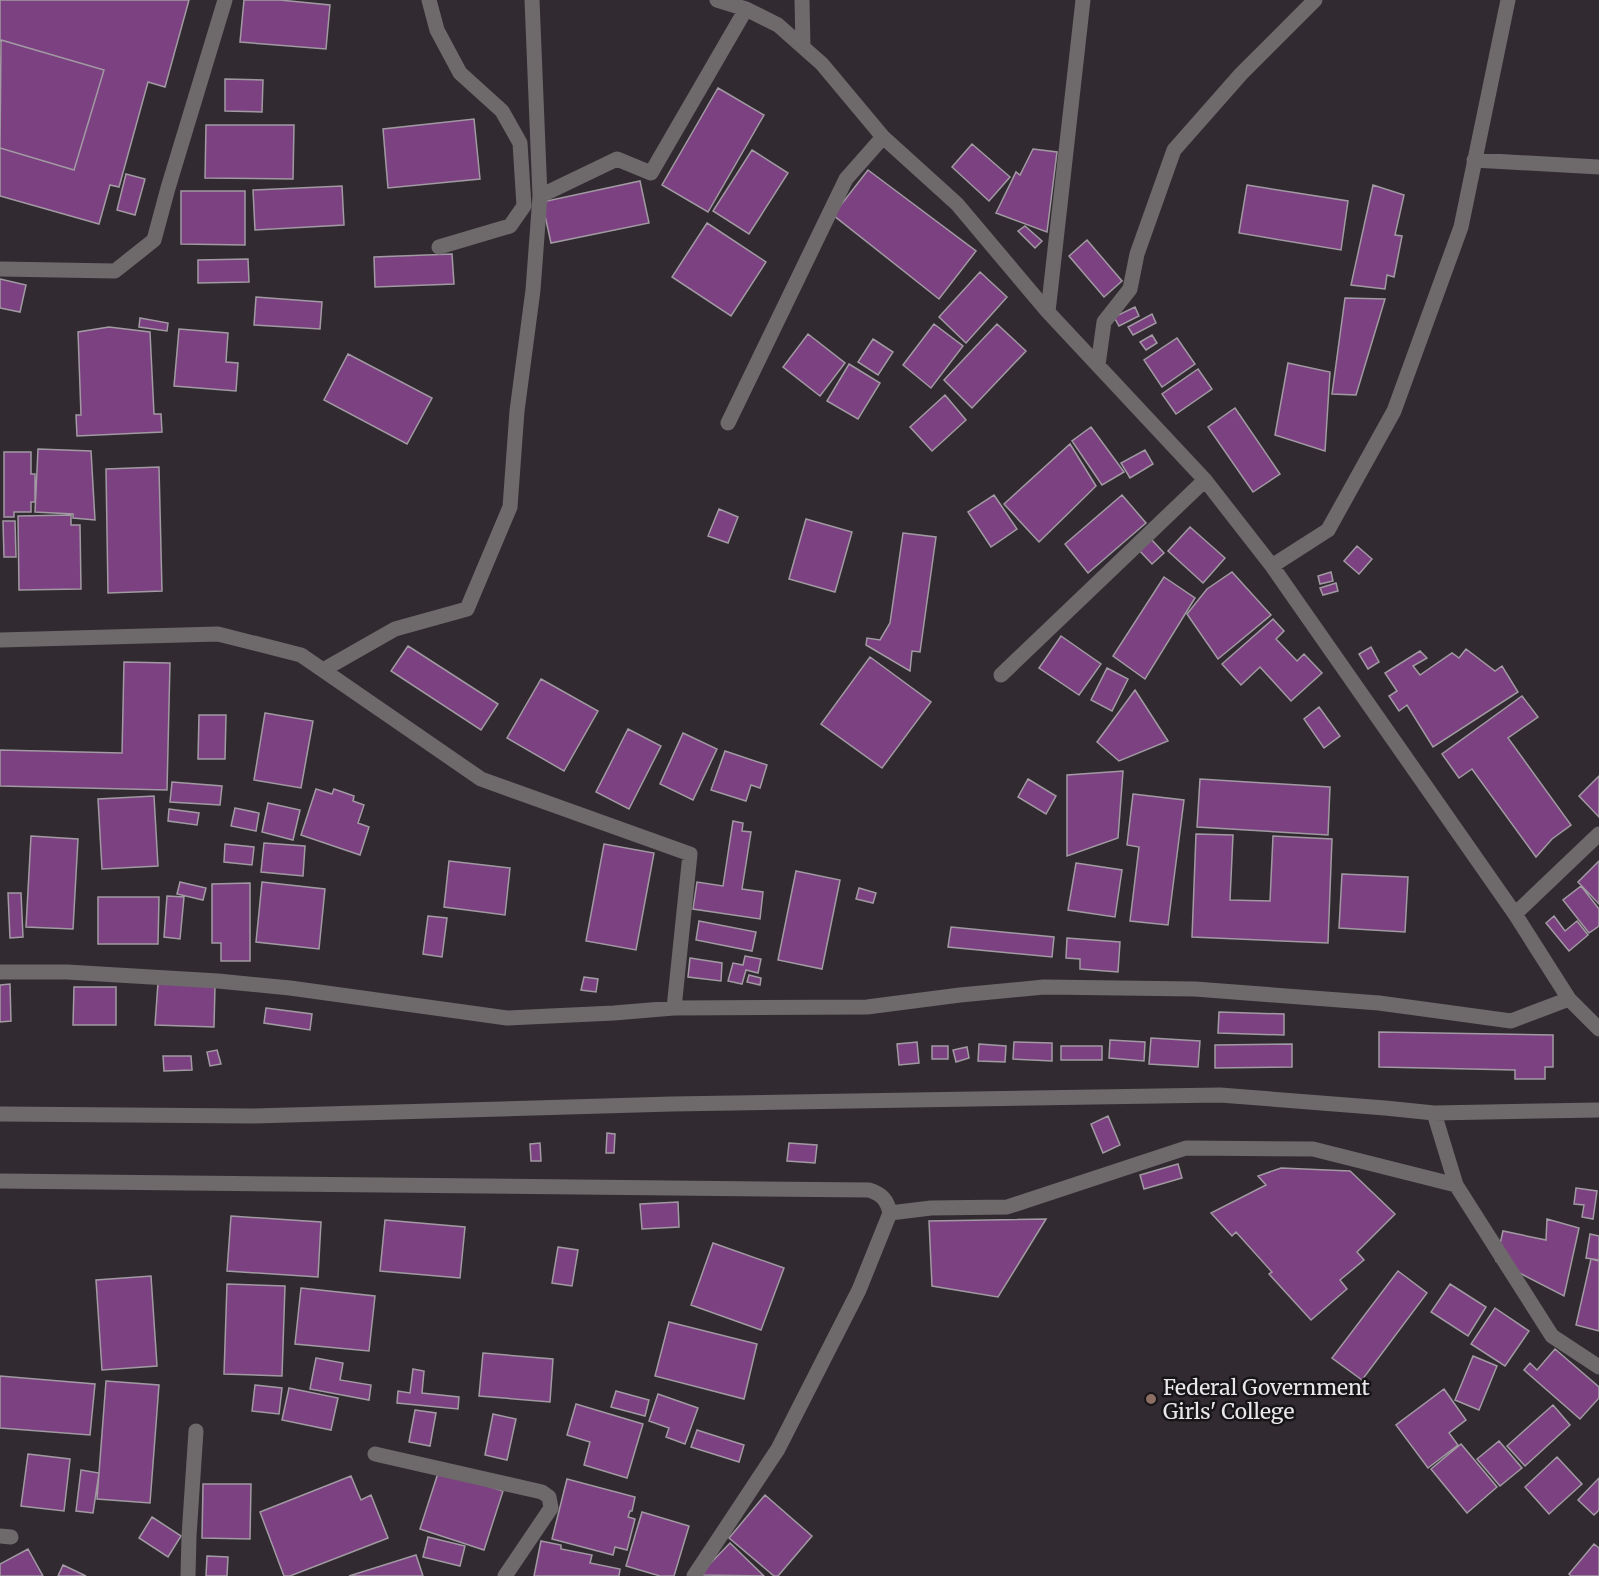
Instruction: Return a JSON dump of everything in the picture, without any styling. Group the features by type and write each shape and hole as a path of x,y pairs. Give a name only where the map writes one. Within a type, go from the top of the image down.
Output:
{"street":[{"path":"0,269 115,271 154,240 225,0"},
{"path":"429,0 437,30 460,73 502,111 520,143 524,207 510,226 440,247"},
{"path":"323,670 395,628 467,609 510,507 517,411 533,290 540,196 532,0"},
{"path":"717,0 746,9 778,25 822,64 883,137 957,204 1048,312 1205,480 1272,566 1515,914 1569,999 1599,1029"},
{"path":"802,0 802,47"},
{"path":"1048,312 1083,0"},
{"path":"1098,365 1104,322 1130,289 1137,254 1174,150 1241,74 1315,0"},
{"path":"1272,566 1328,530 1394,411 1461,227 1508,0"},
{"path":"540,196 617,159 651,173 746,9"},
{"path":"728,423 846,179 883,137"},
{"path":"1474,160 1599,167"},
{"path":"1000,675 1205,480"},
{"path":"0,640 218,634 301,655 481,779 690,854 674,1008"},
{"path":"1515,914 1599,834"},
{"path":"0,972 67,972 218,981 290,988 507,1018 674,1008 867,1007 1044,987 1195,989 1379,1003 1511,1021 1569,999"},
{"path":"0,1114 252,1116 672,1104 1220,1095 1434,1113 1599,1110"},
{"path":"1434,1113 1456,1185 1552,1336 1599,1367"},
{"path":"890,1213 931,1208 1007,1207 1186,1148 1313,1149 1456,1185"},
{"path":"0,1181 869,1190 884,1197 890,1213 859,1290 778,1449 694,1576"},
{"path":"188,1576 196,1431"},
{"path":"375,1454 542,1492 549,1497 551,1508 505,1576"}],"building":[{"path":"0,0 189,0 165,87 148,82 119,187 110,185 99,224 0,196 0,148 74,170 104,70 1,40 0,42"},
{"path":"244,0 280,0 330,5 326,49 240,42"},
{"path":"1,40 104,70 74,170 0,148"},
{"path":"225,79 263,80 262,112 225,111"},
{"path":"718,88 764,115 708,212 662,185"},
{"path":"474,119 480,179 388,188 383,129"},
{"path":"206,125 294,125 293,179 205,178"},
{"path":"972,144 1010,177 989,201 952,167"},
{"path":"1033,149 1057,152 1047,232 996,213 1016,172 1020,175"},
{"path":"752,150 788,173 749,234 713,211"},
{"path":"868,170 976,251 939,299 833,215"},
{"path":"126,174 145,179 135,215 117,210"},
{"path":"640,181 649,223 551,243 542,202"},
{"path":"1247,185 1348,201 1341,250 1239,233"},
{"path":"1373,185 1404,195 1395,235 1402,236 1394,277 1387,275 1385,289 1351,285"},
{"path":"342,186 344,225 255,230 253,190"},
{"path":"181,191 245,191 245,245 181,244"},
{"path":"707,223 766,262 731,316 672,277"},
{"path":"1025,226 1042,241 1035,248 1018,231"},
{"path":"1087,240 1122,281 1104,297 1069,256"},
{"path":"452,254 454,284 375,287 374,257"},
{"path":"248,259 249,282 198,283 198,260"},
{"path":"980,272 1007,297 966,343 939,317"},
{"path":"0,279 26,285 20,312 0,308"},
{"path":"256,297 322,302 320,329 254,325"},
{"path":"1345,298 1385,299 1356,395 1332,394"},
{"path":"1135,307 1139,316 1119,326 1114,317"},
{"path":"1152,314 1156,323 1133,335 1128,327"},
{"path":"140,318 168,323 167,331 139,327"},
{"path":"934,324 963,346 931,388 903,365"},
{"path":"997,324 1026,351 972,408 944,380"},
{"path":"109,327 150,332 154,414 161,414 162,432 77,436 76,415 81,415 78,332"},
{"path":"179,329 228,333 226,362 238,363 236,391 174,386"},
{"path":"808,334 845,363 820,396 783,367"},
{"path":"1152,335 1157,343 1146,350 1140,342"},
{"path":"1177,338 1195,364 1162,387 1144,360"},
{"path":"873,339 893,352 878,375 858,362"},
{"path":"348,354 432,398 407,444 324,400"},
{"path":"1288,363 1330,372 1325,451 1275,435"},
{"path":"849,364 880,383 858,419 827,401"},
{"path":"1198,369 1212,389 1176,414 1162,394"},
{"path":"945,395 966,420 932,451 910,427"},
{"path":"1235,408 1280,474 1253,492 1208,427"},
{"path":"1091,427 1124,472 1102,485 1072,441"},
{"path":"1070,444 1096,486 1039,542 1004,504"},
{"path":"38,449 91,451 95,520 73,518 73,514 35,512"},
{"path":"1145,450 1153,464 1130,478 1121,463"},
{"path":"4,452 31,452 31,474 35,474 35,502 31,502 31,512 14,512 14,517 4,517"},
{"path":"159,467 162,591 108,593 106,469"},
{"path":"994,495 1017,529 991,547 968,512"},
{"path":"1122,495 1146,523 1088,573 1065,544"},
{"path":"719,509 738,517 728,543 708,536"},
{"path":"71,515 71,525 80,525 81,589 19,590 18,516"},
{"path":"806,519 852,532 835,592 789,579"},
{"path":"3,521 15,521 16,557 4,557"},
{"path":"1190,527 1225,558 1203,583 1168,551"},
{"path":"903,533 936,537 920,652 912,651 910,671 866,645 867,638 880,640 890,623"},
{"path":"1150,538 1164,553 1152,564 1138,549"},
{"path":"1357,546 1372,559 1359,574 1344,561"},
{"path":"1232,572 1271,615 1218,659 1187,614 1207,589"},
{"path":"1331,572 1333,581 1320,584 1318,576"},
{"path":"1164,577 1195,598 1145,679 1113,656"},
{"path":"1336,583 1338,591 1323,595 1320,588"},
{"path":"1273,619 1284,631 1276,639 1297,661 1304,654 1322,673 1291,701 1260,667 1241,685 1222,664"},
{"path":"1061,636 1101,664 1079,695 1039,668"},
{"path":"408,646 498,704 481,730 391,671"},
{"path":"1371,647 1379,662 1368,669 1359,654"},
{"path":"1466,649 1495,671 1502,666 1518,692 1433,747 1407,705 1399,711 1389,696 1397,691 1385,673 1420,651 1427,658 1413,666 1420,675 1452,653 1459,658"},
{"path":"870,657 931,702 882,768 821,724"},
{"path":"124,662 170,663 167,790 0,786 0,750 122,753"},
{"path":"1107,668 1128,679 1112,711 1091,700"},
{"path":"541,679 598,711 564,771 507,738"},
{"path":"1135,690 1168,741 1119,761 1097,742"},
{"path":"1522,696 1538,717 1508,738 1571,825 1552,839 1536,857 1472,769 1459,778 1442,754"},
{"path":"1319,707 1340,736 1324,748 1304,719"},
{"path":"265,713 313,721 301,788 254,780"},
{"path":"199,715 226,715 225,759 198,759"},
{"path":"628,729 661,746 629,809 596,792"},
{"path":"683,733 717,749 693,800 660,784"},
{"path":"725,751 767,765 760,788 751,785 746,801 711,790"},
{"path":"1123,771 1118,838 1067,856 1067,775"},
{"path":"1599,776 1599,817 1579,796"},
{"path":"1028,779 1056,796 1046,814 1018,797"},
{"path":"1200,779 1330,787 1328,835 1197,827"},
{"path":"172,782 222,786 220,805 170,802"},
{"path":"316,789 332,794 334,789 354,796 353,801 364,805 358,823 369,827 360,855 301,835"},
{"path":"1133,794 1184,800 1168,925 1130,921 1139,847 1127,845"},
{"path":"154,796 158,866 102,869 98,799"},
{"path":"268,803 300,810 293,840 262,832"},
{"path":"235,808 259,813 256,831 231,826"},
{"path":"169,809 199,813 197,825 168,821"},
{"path":"733,821 743,823 742,831 751,832 742,889 763,892 760,919 693,909 697,882 723,886"},
{"path":"1196,834 1233,835 1230,900 1270,901 1273,836 1332,839 1328,943 1192,937"},
{"path":"31,836 78,839 73,929 26,927"},
{"path":"264,843 305,846 303,876 261,872"},
{"path":"225,844 254,847 252,865 224,862"},
{"path":"604,844 654,853 636,950 586,941"},
{"path":"449,861 510,868 505,915 444,907"},
{"path":"1599,861 1599,904 1578,882"},
{"path":"1076,863 1122,870 1115,917 1068,910"},
{"path":"796,871 840,880 822,969 778,960"},
{"path":"1342,874 1408,877 1405,932 1339,928"},
{"path":"180,882 206,888 203,900 177,894"},
{"path":"262,882 325,889 319,949 256,942"},
{"path":"250,883 250,961 221,961 221,943 212,943 212,884"},
{"path":"1581,886 1599,909 1599,926 1589,933 1563,900"},
{"path":"859,888 876,893 873,903 856,899"},
{"path":"8,893 21,893 23,937 10,938"},
{"path":"167,896 184,897 180,939 164,937"},
{"path":"98,897 159,897 158,944 98,944"},
{"path":"428,916 447,918 442,957 423,954"},
{"path":"1554,916 1565,931 1577,921 1588,935 1569,951 1546,923"},
{"path":"699,921 756,932 752,951 696,940"},
{"path":"951,927 1054,937 1052,957 948,947"},
{"path":"1067,938 1120,942 1118,972 1080,969 1080,959 1066,958"},
{"path":"745,956 761,959 758,973 746,970 742,984 728,981 733,963 743,965"},
{"path":"690,958 722,963 721,981 688,977"},
{"path":"749,975 761,978 760,985 747,982"},
{"path":"584,977 598,979 596,992 581,990"},
{"path":"158,983 215,986 214,1027 155,1025"},
{"path":"10,984 11,1021 0,1022 0,985"},
{"path":"74,987 116,987 116,1025 73,1025"},
{"path":"266,1008 312,1014 310,1030 264,1023"},
{"path":"1219,1012 1284,1014 1284,1035 1218,1033"},
{"path":"1379,1032 1553,1035 1553,1067 1545,1067 1545,1079 1515,1079 1515,1070 1379,1067"},
{"path":"1151,1038 1200,1041 1198,1067 1149,1064"},
{"path":"1110,1040 1145,1042 1144,1061 1109,1058"},
{"path":"917,1042 919,1063 899,1065 897,1044"},
{"path":"1014,1042 1052,1043 1052,1061 1013,1059"},
{"path":"979,1044 1006,1046 1005,1062 978,1061"},
{"path":"1292,1044 1292,1067 1215,1068 1215,1045"},
{"path":"932,1046 948,1046 948,1059 932,1059"},
{"path":"1061,1046 1102,1046 1102,1060 1061,1060"},
{"path":"967,1047 969,1058 956,1062 953,1050"},
{"path":"217,1050 221,1064 210,1066 207,1052"},
{"path":"163,1056 191,1056 192,1070 164,1071"},
{"path":"1108,1116 1120,1145 1103,1153 1091,1124"},
{"path":"607,1133 615,1134 614,1153 606,1153"},
{"path":"540,1143 541,1161 531,1161 530,1144"},
{"path":"789,1143 817,1145 815,1163 787,1161"},
{"path":"1178,1164 1182,1178 1144,1189 1140,1175"},
{"path":"1281,1168 1350,1171 1395,1214 1357,1252 1364,1260 1340,1280 1347,1289 1311,1320 1269,1274 1272,1272 1236,1232 1232,1236 1211,1213 1266,1185 1258,1176"},
{"path":"1576,1188 1597,1191 1593,1219 1582,1217 1584,1205 1574,1204"},
{"path":"678,1202 679,1227 642,1229 640,1204"},
{"path":"231,1216 321,1222 318,1277 227,1271"},
{"path":"1046,1219 998,1297 932,1286 929,1221"},
{"path":"1547,1219 1579,1228 1564,1296 1496,1261 1503,1231 1546,1240"},
{"path":"385,1220 465,1227 460,1278 380,1271"},
{"path":"1590,1234 1599,1236 1599,1260 1586,1258"},
{"path":"713,1243 784,1268 761,1330 691,1305"},
{"path":"558,1247 578,1250 572,1286 552,1283"},
{"path":"1591,1259 1599,1261 1599,1331 1576,1325"},
{"path":"1398,1271 1427,1293 1362,1380 1332,1358"},
{"path":"151,1276 157,1366 102,1370 96,1280"},
{"path":"227,1284 285,1286 282,1376 224,1374"},
{"path":"1450,1284 1486,1307 1468,1336 1431,1312"},
{"path":"301,1288 375,1296 369,1351 295,1344"},
{"path":"1495,1308 1529,1331 1505,1366 1471,1344"},
{"path":"669,1322 757,1344 744,1399 655,1376"},
{"path":"1555,1349 1599,1387 1599,1398 1580,1419 1524,1370 1530,1363 1537,1370"},
{"path":"483,1353 553,1359 550,1402 479,1396"},
{"path":"1473,1356 1497,1366 1479,1410 1455,1400"},
{"path":"316,1358 343,1363 340,1380 371,1385 369,1400 310,1389"},
{"path":"413,1369 424,1371 422,1393 459,1397 458,1409 397,1403 398,1391 410,1393"},
{"path":"0,1376 95,1384 90,1435 0,1428"},
{"path":"106,1381 159,1385 150,1503 97,1499"},
{"path":"255,1385 282,1388 279,1414 252,1411"},
{"path":"289,1388 338,1398 331,1430 282,1420"},
{"path":"1444,1389 1466,1420 1449,1433 1458,1445 1428,1468 1396,1425"},
{"path":"616,1391 649,1400 645,1416 611,1407"},
{"path":"658,1394 698,1408 685,1444 666,1437 669,1428 649,1421"},
{"path":"576,1404 643,1424 627,1478 584,1465 590,1442 567,1435"},
{"path":"1553,1405 1570,1425 1525,1466 1507,1446"},
{"path":"415,1410 436,1413 430,1446 409,1442"},
{"path":"493,1414 516,1419 507,1460 485,1455"},
{"path":"697,1430 744,1445 739,1462 691,1447"},
{"path":"1499,1441 1522,1468 1500,1486 1477,1459"},
{"path":"1461,1444 1497,1487 1467,1513 1431,1469"},
{"path":"28,1454 70,1459 64,1511 21,1506"},
{"path":"1557,1457 1582,1484 1549,1514 1525,1487"},
{"path":"81,1470 99,1473 93,1513 76,1511"},
{"path":"439,1470 503,1491 484,1550 420,1529"},
{"path":"351,1476 361,1500 371,1495 388,1538 290,1576 284,1576 260,1512"},
{"path":"1599,1478 1599,1510 1594,1515 1578,1500"},
{"path":"567,1479 635,1497 628,1517 635,1519 627,1550 615,1547 613,1555 552,1539"},
{"path":"203,1484 251,1484 250,1539 202,1538"},
{"path":"765,1495 812,1536 778,1576 774,1576 729,1538"},
{"path":"642,1512 689,1526 674,1576 660,1576 626,1566"},
{"path":"152,1517 181,1536 168,1557 139,1538"},
{"path":"428,1537 465,1546 460,1566 423,1557"},
{"path":"541,1541 561,1545 561,1549 592,1555 590,1563 620,1569 619,1576 534,1576"},
{"path":"730,1543 764,1576 699,1575"},
{"path":"1594,1544 1599,1548 1599,1576 1571,1576 1569,1574"},
{"path":"28,1549 43,1576 0,1576 0,1564"},
{"path":"416,1555 423,1576 349,1576"},
{"path":"207,1556 228,1557 227,1576 206,1576"},
{"path":"63,1565 86,1576 58,1576"}],"place":[{"name":"Federal Government Girls' College","path":"1151,1399"}]}
